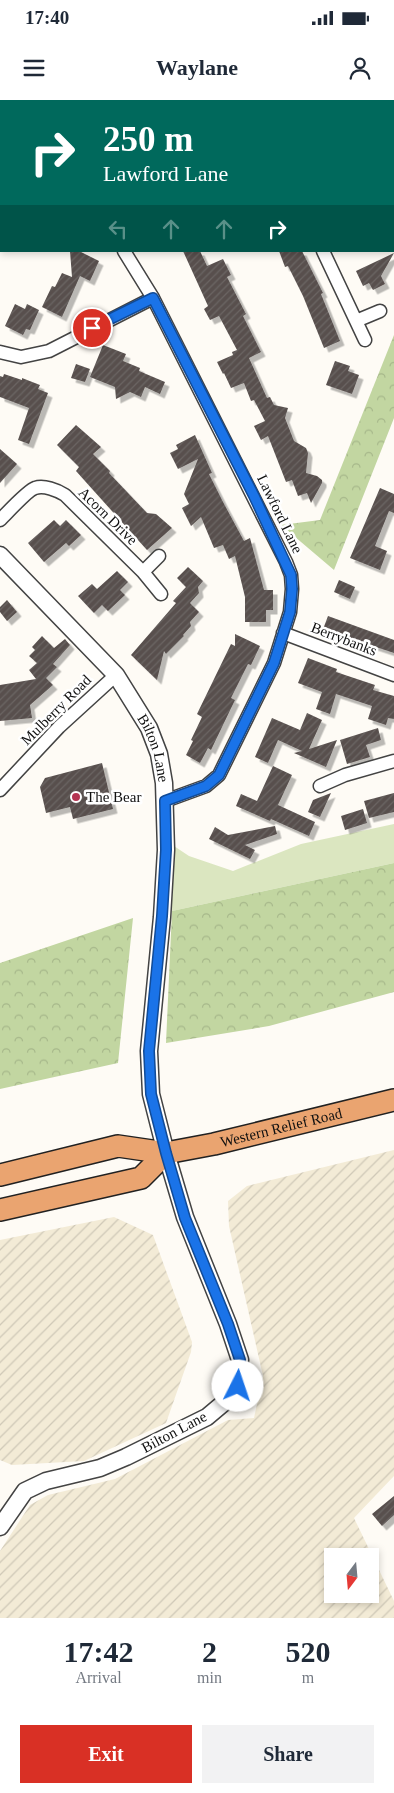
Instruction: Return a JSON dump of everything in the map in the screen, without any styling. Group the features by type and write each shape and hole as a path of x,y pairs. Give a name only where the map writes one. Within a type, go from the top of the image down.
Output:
{"highway":[{"name":"Western Relief Road","path":"0,1175 118,1146 166,1153 242,1138 394,1100"},
{"path":"0,1210 141,1178 166,1153"}],"street":[{"name":"Lawford Lane","path":"125,252 153,298 291,575 290,612 274,663 219,775 206,786 165,801"},
{"path":"323,252 364,340"},
{"path":"0,352 21,357 49,352 153,298"},
{"path":"356,321 380,311"},
{"name":"Acorn Drive","path":"0,520 33,488 41,487 58,491 143,572 161,594"},
{"name":"Bilton Lane","path":"0,555 116,674 149,728 162,767 166,850 162,916 149,1051 151,1094 185,1218 228,1324 240,1360 238,1386 226,1401 207,1417 100,1468 46,1481 25,1491 0,1527"},
{"path":"143,572 160,556"},
{"name":"Berrybanks","path":"283,633 394,675"},
{"name":"Mulberry Road","path":"0,790 59,727 116,674"},
{"path":"320,786 345,775 394,761"}],"shaded area":[{"path":"394,1150 394,1476 354,1518 368,1548 324,1548 324,1603 379,1603 379,1570 394,1601 394,1618 0,1618 0,1551 30,1505 48,1495 115,1479 228,1420 254,1418 263,1376 229,1226 228,1201 247,1186"},
{"path":"114,1217 153,1235 192,1342 191,1352 166,1423 84,1461 12,1465 0,1460 0,1240"}],"green space":[{"path":"394,335 394,418 334,570 281,525 320,520"},
{"path":"394,824 394,863 172,911 171,844 189,856 233,871 301,844"},
{"path":"394,863 394,992 269,1026 166,1043 172,911"},
{"path":"133,918 118,1063 0,1089 0,963"}],"building":[{"path":"70,252 81,252 99,261 90,281 80,276 62,317 42,307 52,286 55,287 62,273 72,277"},
{"path":"183,252 200,252 207,266 223,259 231,275 227,277 246,314 243,316 261,352 249,358 267,398 270,397 274,405 288,408 285,418 294,441 306,448 308,453 306,473 317,476 322,480 311,503 307,493 298,496 292,480 286,482 268,436 261,440 254,426 265,421 254,400 251,401 244,383 231,388 223,374 217,362 233,355 232,352 237,350 219,316 210,320 204,309 208,306"},
{"path":"279,252 302,252 323,293 321,294 340,341 324,348 303,296 288,266 285,267"},
{"path":"394,253 381,276 385,284 373,290 369,283 363,286 356,271"},
{"path":"15,304 25,309 27,304 39,310 30,330 26,329 23,335 5,326"},
{"path":"103,345 126,354 123,361 140,368 139,371 165,382 160,394 145,387 141,397 130,392 116,399 115,387 90,377"},
{"path":"335,361 350,366 348,371 359,375 352,394 326,385"},
{"path":"76,364 90,369 85,382 71,378"},
{"path":"4,374 40,385 38,389 48,393 29,444 18,440 29,408 0,397 0,376 3,377"},
{"path":"76,425 101,447 93,454 110,471 109,473 147,513 156,514 172,528 147,550 76,471 79,467 57,445"},
{"path":"195,435 212,473 209,474 223,502 244,541 250,538 264,590 273,590 273,610 266,610 266,622 245,622 245,597 235,556 229,559 223,545 214,548 201,517 191,526 182,508 189,504 184,494 198,459 178,469 170,453 178,449 176,445"},
{"path":"0,449 17,464 0,483"},
{"path":"380,488 394,494 394,513 389,511 375,546 387,551 380,570 350,558"},
{"path":"54,520 60,526 66,520 81,535 69,546 66,543 44,562 28,543"},
{"path":"188,567 203,581 198,587 199,593 190,603 199,612 190,622 191,626 184,636 166,654 164,651 157,680 131,655 176,603 173,601 186,587 177,578"},
{"path":"117,571 128,582 120,590 125,595 108,611 102,605 94,613 78,596 92,584 97,589"},
{"path":"339,580 355,587 350,599 334,592"},
{"path":"7,600 17,612 7,621 0,612 0,607"},
{"path":"328,616 394,640 394,653 349,638 348,641 322,632"},
{"path":"235,634 260,646 251,665 248,664 231,698 235,700 211,750 208,748 200,763 186,755 202,717 197,714 231,644 235,646"},
{"path":"42,636 54,648 65,639 70,645 53,664 57,667 46,678 53,685 30,705 32,718 0,721 0,685 36,679 29,670 37,663 29,656 35,650 32,647"},
{"path":"308,658 337,669 336,672 375,685 373,690 394,696 394,719 388,718 386,725 368,719 372,706 336,694 330,714 316,709 322,692 298,683"},
{"path":"307,713 322,720 309,749 337,740 326,767 294,753 302,751 278,740 268,763 255,757 272,718 300,730"},
{"path":"378,728 381,740 366,745 370,757 347,764 340,740"},
{"name":"The Bear","path":"102,763 113,809 73,819 70,807 46,813 40,787 45,778"},
{"path":"273,766 292,775 278,805 315,822 309,836 236,806 241,794 257,801"},
{"path":"331,793 320,817 308,812 313,800"},
{"path":"394,793 394,812 369,818 364,801"},
{"path":"363,809 367,823 345,830 341,816"},
{"path":"275,826 277,834 245,845 255,850 250,859 209,839 215,827 228,835"},
{"path":"394,1496 394,1515 382,1526 372,1514"}],"place":[{"name":"The Bear","path":"76,797"}],"route":[{"path":"92,328 153,298 254,496 291,575 290,612 274,663 219,775 206,786 165,801 166,850 162,916 149,1051 151,1094 185,1218 228,1324 240,1360 238,1386"}]}
